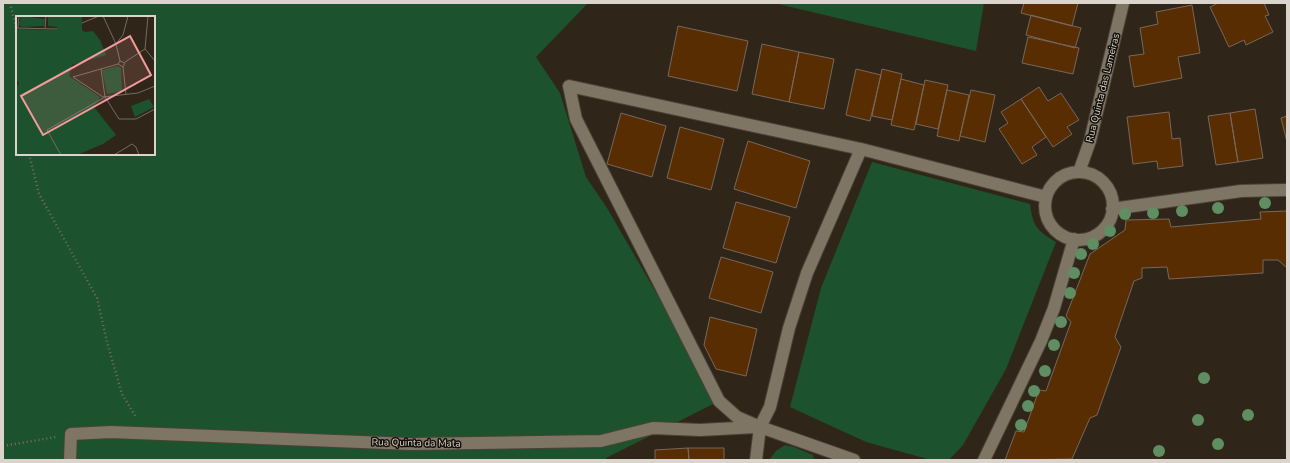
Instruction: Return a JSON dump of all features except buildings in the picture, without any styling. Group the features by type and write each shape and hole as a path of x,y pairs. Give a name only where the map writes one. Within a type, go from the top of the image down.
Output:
{"street":[{"name":"Rua Quinta das Lameiras","path":"1079,172 1090,141 1123,3"},
{"path":"854,460 737,418 718,401 576,119 569,86 861,149 1046,197"},
{"path":"756,460 760,427 770,407 789,328 807,273 861,149"},
{"path":"1079,172 1088,173 1104,183 1112,199 1110,219 1104,228 1095,235 1085,239 1074,239 1063,236 1054,229 1048,220 1045,209 1046,197 1050,187 1058,179 1068,174 1079,172"},
{"path":"1112,209 1241,190 1287,190"},
{"path":"984,460 1041,341 1054,308 1074,239"},
{"name":"Rua Quinta da Mata","path":"71,434 146,432 411,444 601,441 653,428 700,430 760,427"},
{"path":"70,460 71,434"}],"path":[{"path":"10,3 16,28"},
{"path":"29,155 39,194 97,298 107,342 122,394 146,432"},
{"path":"3,446 71,434"}],"green space":[{"path":"3,3 588,3 536,57 560,93 586,177 607,208 719,401 606,458 606,460 3,460"},
{"path":"774,3 984,3 976,51"},
{"path":"872,162 1030,204 1034,223 1040,231 1056,242 1006,369 963,445 949,460 931,460 866,442 790,407 821,288"},
{"path":"785,445 813,455 814,460 769,460 776,451"}]}
